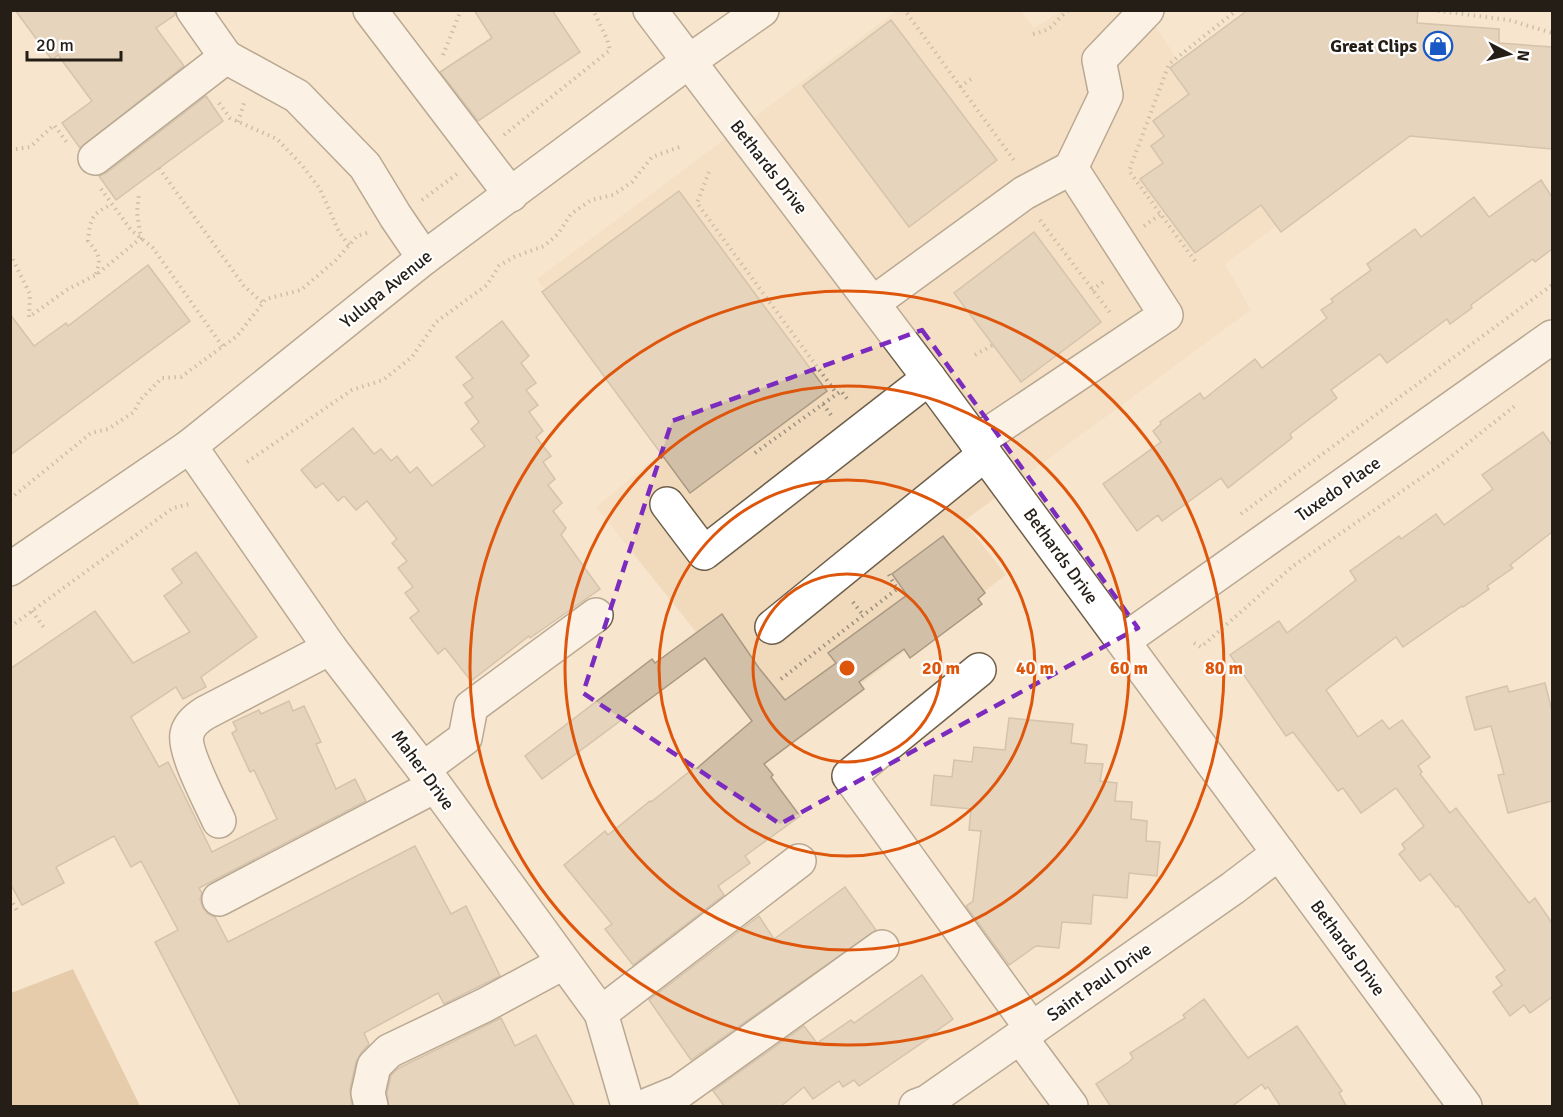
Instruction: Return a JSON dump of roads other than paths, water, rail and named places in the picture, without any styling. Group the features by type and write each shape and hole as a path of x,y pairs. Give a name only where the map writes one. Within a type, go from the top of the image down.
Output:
{"street":[{"path":"193,10 214,67"},
{"path":"370,10 511,195"},
{"name":"Bethards Drive","path":"650,10 929,378 1465,1107"},
{"name":"Yulupa Avenue","path":"10,569 190,447 424,258 688,62 762,10"},
{"path":"873,303 1032,206 1071,168 1106,95 1099,60 1147,10"},
{"path":"89,165 214,67"},
{"path":"214,67 297,96 365,166 396,218 424,258"},
{"path":"772,627 981,448 1166,315 1071,168"},
{"name":"Tuxedo Place","path":"1123,640 1552,338"},
{"path":"667,504 704,553 929,378"},
{"name":"Maher Drive","path":"190,447 330,648 429,777 601,1013 628,1107"},
{"path":"219,899 429,777 465,738 471,707 596,615"},
{"path":"219,821 187,749 187,733 195,720 330,648"},
{"path":"979,670 849,776 1026,1033 1071,1107"},
{"name":"Saint Paul Drive","path":"916,1107 927,1102 1026,1033 1233,888 1279,853"},
{"path":"601,1013 799,861"},
{"path":"645,1107 679,1092 882,947"},
{"path":"371,1107 368,1093 374,1066 389,1052 485,1005 563,963"}],"place":[{"name":"Great Clips","path":"1438,46"}]}
